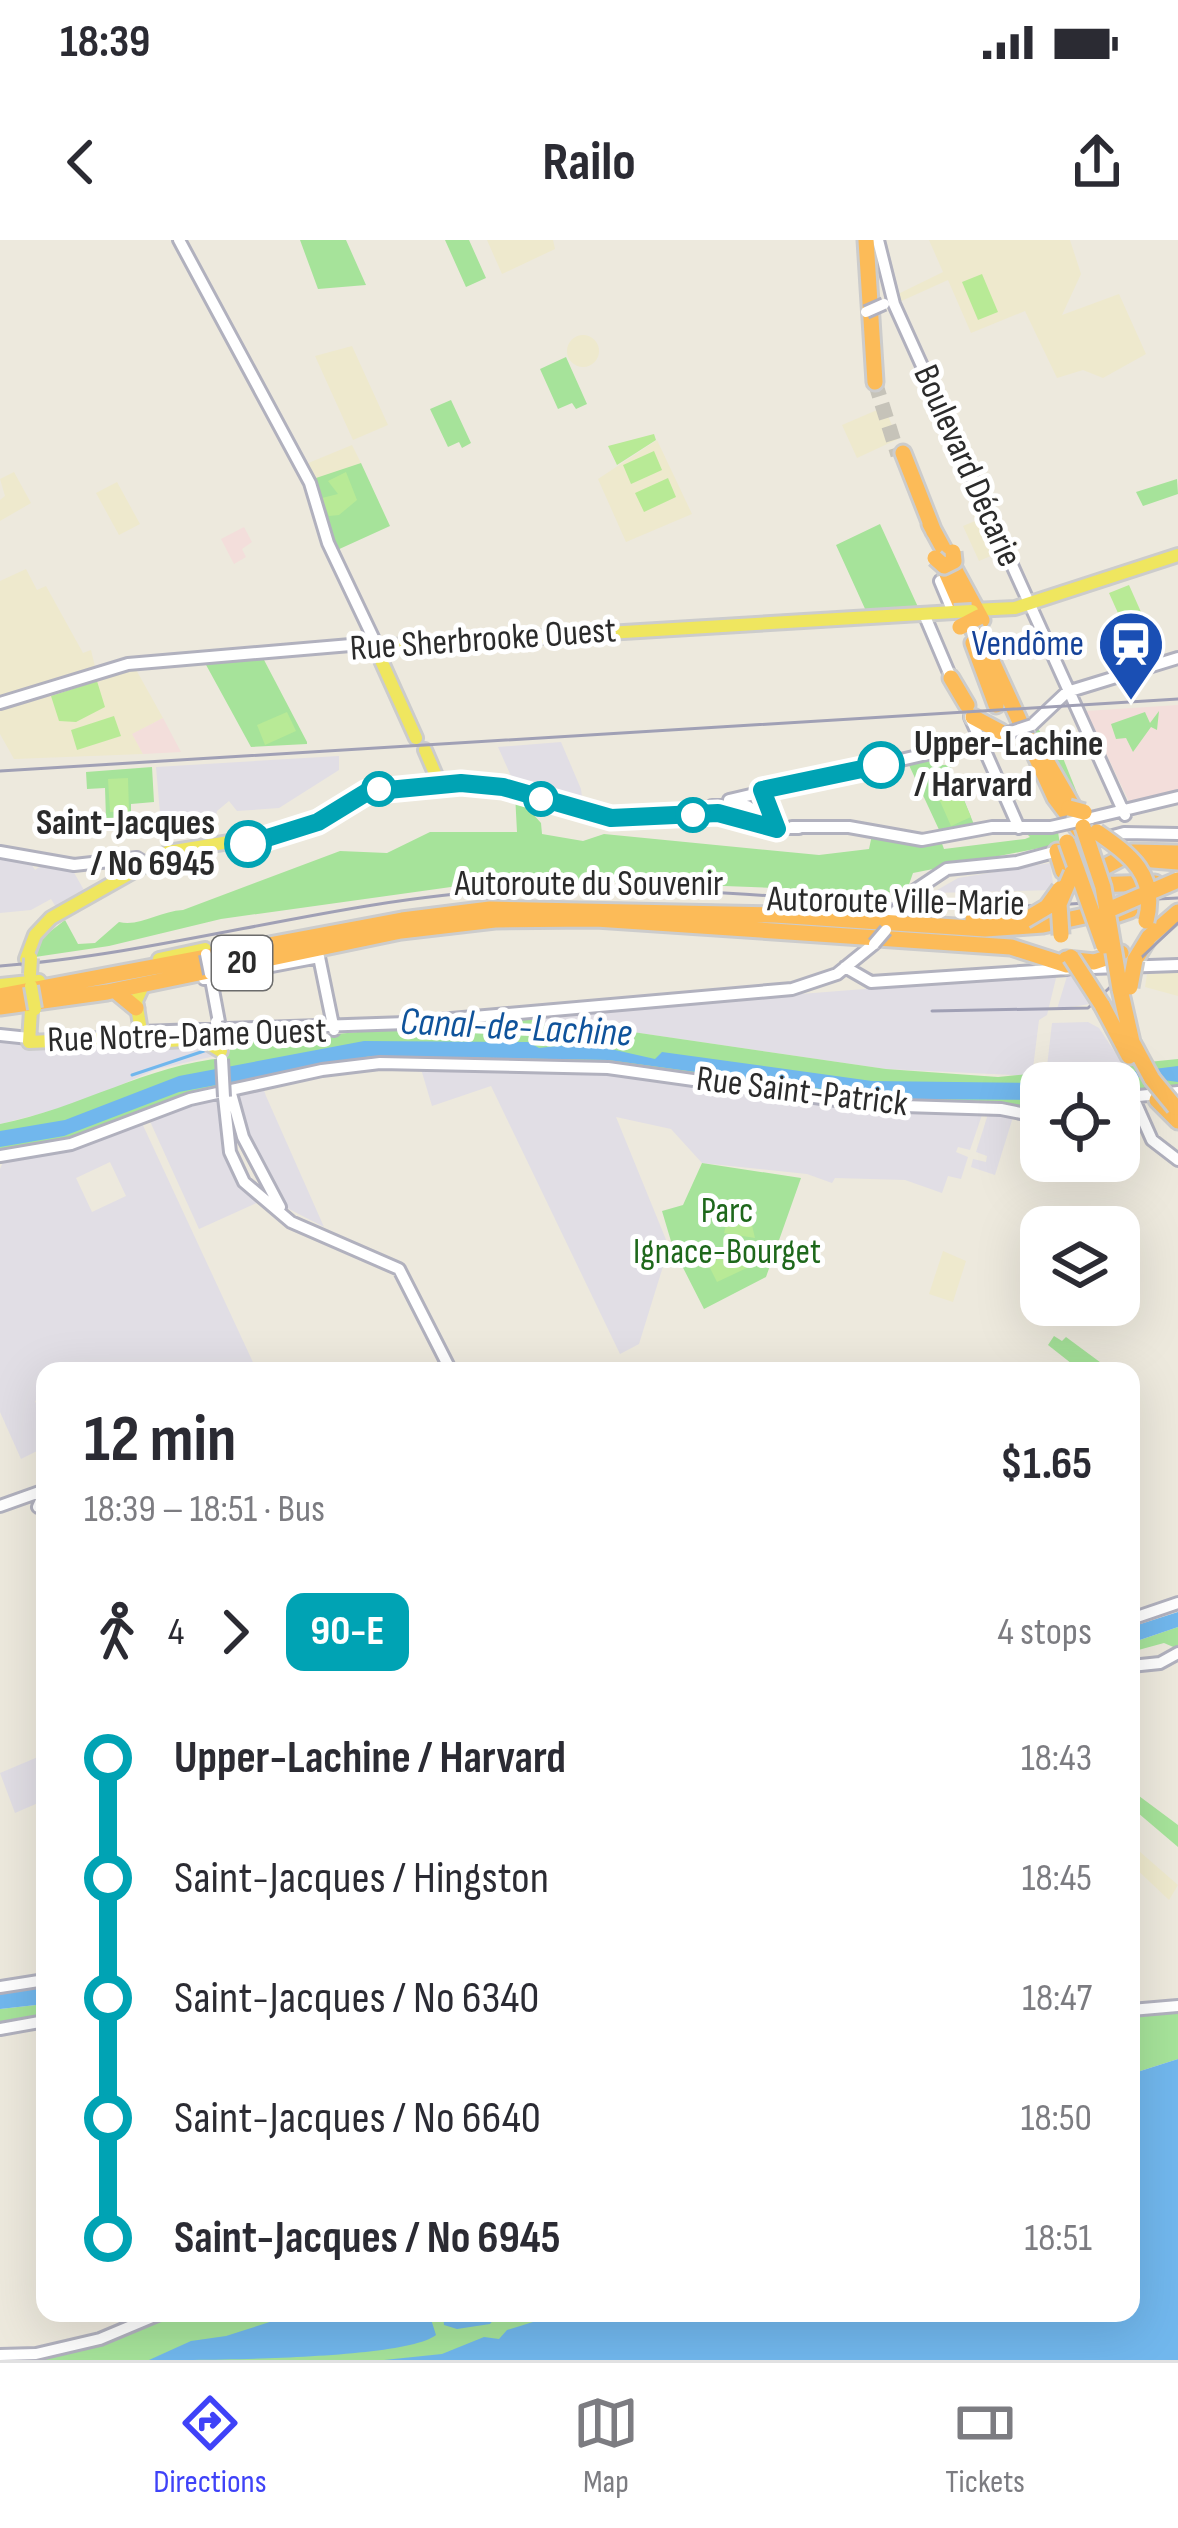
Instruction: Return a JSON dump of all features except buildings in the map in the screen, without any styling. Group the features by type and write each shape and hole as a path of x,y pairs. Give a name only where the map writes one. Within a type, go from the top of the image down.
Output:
{"highway":[{"path":"869,242 882,300 874,348 878,381"},
{"path":"940,581 900,454 1029,765"},
{"path":"908,484 1019,711 1072,832 1067,875 1082,880 1133,852 1178,847"},
{"path":"929,499 954,561 944,566 931,551"},
{"path":"970,615 1029,765 1072,832 1142,878 1178,882"},
{"path":"970,615 996,705"},
{"path":"977,642 1072,832 1142,871 1150,895 1146,920 1127,956 1117,994 1130,1045"},
{"path":"963,701 981,726 1016,731"},
{"path":"1016,731 1103,886 1117,994 1130,1045 1145,1076 1178,1120"},
{"path":"1016,731 1072,832 1060,901 1061,935 1069,961 1117,994 1133,1022 1130,1045"},
{"path":"1072,832 1061,876 1078,885 1178,882"},
{"path":"893,921 1025,920 1049,905 1065,881 1111,846 1178,847"},
{"path":"1111,859 1178,847"},
{"name":"Autoroute Ville-Marie","path":"752,922 1017,936 1071,928 1130,910 1178,882"},
{"name":"Autoroute Ville-Marie","path":"752,922 820,917 1017,928 1105,917 1178,882"},
{"name":"Autoroute du Souvenir","path":"0,995 406,919 539,906 752,922"},
{"path":"945,943 1019,944 1083,962 1127,956 1178,912"},
{"path":"820,917 1078,914"},
{"path":"1105,917 1127,956"},
{"name":"Autoroute du Souvenir","path":"0,1007 29,980 452,924 557,918 752,922"},
{"path":"204,952 351,922 406,919"},
{"name":"20","path":"752,922 1025,949 1069,961"},
{"path":"319,957 452,924"},
{"path":"244,944 247,969"},
{"path":"97,979 154,960"},
{"path":"29,980 119,994 141,990"},
{"path":"119,994 136,1008"},
{"path":"1145,1076 1178,1109"}],"main road":[{"path":"179,240 310,483 331,550 436,784"},
{"path":"869,242 866,312 889,300"},
{"name":"Boulevard Décarie","path":"869,242 889,300 1127,812"},
{"name":"Rue Sherbrooke Ouest","path":"0,703 128,664 375,645 970,615 1030,604 1178,555"},
{"path":"940,581 970,615"},
{"path":"925,614 1019,828"},
{"path":"680,816 762,790 1016,731 1070,691 1178,658"},
{"path":"0,852 73,865 122,860 290,832 325,819 384,784 461,783 503,787 611,818 721,813 777,827 849,827 928,840 1019,828 1178,847"},
{"path":"762,790 777,827"},
{"path":"1178,799 947,875 918,892 844,966 874,982 1178,965"},
{"path":"707,807 747,806 777,827"},
{"path":"31,1040 29,980 47,928 178,850"},
{"path":"122,860 149,865"},
{"path":"0,985 204,952 218,1022 229,1142 242,1179 283,1217 384,1258 403,1272 449,1362"},
{"path":"221,1045 201,1039 136,1036 141,990 319,957 334,1028"},
{"name":"Rue Notre-Dame Ouest","path":"0,1037 31,1040 334,1028 518,1013 810,986 844,966"},
{"name":"Rue Saint-Patrick","path":"2,1158 65,1146 180,1101 377,1064 597,1067 868,1105 1020,1113"},
{"path":"1140,1096 1178,1092"},
{"path":"227,1093 256,1168 286,1214"},
{"path":"1140,1120 1152,1140 1178,1160"},
{"path":"229,1142 244,1177 286,1214 402,1264 417,1283 450,1362"},
{"path":"244,1177 253,1177 256,1168"},
{"path":"0,1508 36,1499"},
{"path":"1140,1618 1178,1605"},
{"path":"1140,1665 1160,1664 1178,1653"},
{"path":"0,1984 36,1978"},
{"path":"1140,2007 1178,2005"},
{"path":"0,2029 36,2023"},
{"path":"0,2355 33,2355 100,2339 141,2322"}],"shaded area":[{"path":"487,240 553,240 555,249 502,274"},
{"path":"929,240 1070,240 1081,274 1062,315 1119,294 1146,354 1103,378 1083,370 1057,378 1025,311 971,333 948,280 897,303 894,296 943,272"},
{"path":"583,335 594,340 599,351 594,362 583,367 572,362 567,351 572,340"},
{"path":"352,346 388,425 353,440 315,356"},
{"path":"884,407 898,439 857,458 842,425"},
{"path":"657,440 692,514 626,542 598,479"},
{"path":"352,445 361,463 314,483 306,464"},
{"path":"14,472 31,503 0,521 0,500 5,496 0,479"},
{"path":"117,482 140,524 119,535 96,493"},
{"path":"981,507 1002,551 979,561 963,526 975,521 972,511"},
{"path":"244,527 252,542 242,549 246,557 234,564 221,539"},
{"path":"26,569 37,590 46,586 83,653 91,650 97,675 134,666 163,718 133,734 143,754 14,759 0,734 0,706 14,700 11,694 0,698 0,581"},
{"path":"1178,705 1178,794 1130,804 1086,711"},
{"path":"163,718 181,752 143,754 132,734"},
{"path":"561,742 581,789 583,806 515,785 498,747"},
{"path":"339,756 339,770 279,808 237,811 229,801 217,811 215,821 161,825 156,767"},
{"path":"0,857 30,862 35,870 42,865 72,869 85,892 56,907 51,899 31,910 0,913"},
{"path":"1050,863 1054,890 932,893 958,878"},
{"path":"1148,968 1178,968 1178,996 1145,987"},
{"path":"1068,973 1082,985 1097,1003 1057,1009"},
{"path":"1057,974 1047,1015 1039,1020 1034,1062 1020,1062 1020,1075 886,1069 626,1031 534,1024 533,1015"},
{"path":"1088,1022 1099,1028 1121,1062 1048,1062 1052,1023"},
{"path":"0,1042 206,1047 215,1056 157,1069 75,1105 0,1124"},
{"path":"421,1069 589,1070 983,1112 970,1150 958,1147 956,1152 968,1157 961,1179 948,1176 942,1193 905,1180 835,1178 832,1183 807,1174 702,1163 671,1129 616,1117 669,1247 639,1344 620,1354 491,1086 432,1106"},
{"path":"263,1087 324,1227 285,1207 252,1153 235,1094"},
{"path":"216,1096 230,1165 261,1201 199,1229 148,1117"},
{"path":"989,1111 1014,1114 995,1175 971,1167 973,1159 986,1162 987,1156 976,1152"},
{"path":"141,1121 253,1362 36,1362 36,1452 21,1459 0,1412 0,1169 4,1160","holes":["110,1162 126,1196 92,1212 76,1178"]},
{"path":"943,1251 966,1261 953,1302 929,1294"},
{"path":"36,1758 36,1804 15,1813 0,1773"},
{"path":"1140,1852 1178,1885 1169,1900 1140,1873"}],"green space":[{"path":"300,240 346,240 366,285 318,289"},
{"path":"445,240 469,240 486,278 466,287"},
{"path":"982,274 998,312 978,320 962,282"},
{"path":"566,357 587,404 576,409 572,403 558,409 540,369"},
{"path":"451,400 471,443 462,448 459,442 448,447 430,409"},
{"path":"654,434 656,440 617,465 608,446"},
{"path":"654,451 662,470 631,484 623,465"},
{"path":"361,463 390,526 335,551 313,479"},
{"path":"346,472 357,500 339,515 329,516 322,498 338,494 328,481"},
{"path":"668,478 676,497 644,512 635,493"},
{"path":"1177,479 1178,494 1143,506 1136,492"},
{"path":"880,524 918,610 866,611 836,545"},
{"path":"1129,585 1145,621 1126,631 1109,593"},
{"path":"263,658 307,744 251,747 205,663"},
{"path":"97,681 105,707 76,722 59,721 51,696"},
{"path":"1159,711 1157,730 1151,727 1133,752 1126,738 1116,739 1111,724 1145,712 1150,723"},
{"path":"287,712 296,731 265,745 257,725"},
{"path":"114,716 121,736 77,750 71,730"},
{"path":"1037,727 1050,747 1059,748 1083,808 1093,814 1081,810 1032,731"},
{"path":"938,755 939,765 950,765 975,827 941,834 908,763"},
{"path":"152,767 154,802 131,804 131,817 106,818 105,788 87,789 86,772"},
{"path":"128,778 129,811 110,812 108,779"},
{"path":"957,785 971,817 951,826 936,792"},
{"path":"515,794 541,823 542,834 583,841 604,834 819,855 869,849 872,835 941,841 944,849 1030,837 1025,832 1058,832 1060,844 913,873 906,893 515,878 221,919 109,946 35,957 43,937 65,920 78,944 95,943 119,922 183,910 340,851 387,853 430,832 517,832"},
{"path":"533,1015 535,1024 626,1031 886,1069 1020,1075 1020,1106 890,1104 602,1064 379,1061 187,1097 85,1137 0,1154 0,1124 169,1069 225,1058 223,1033 316,1036"},
{"path":"1178,1059 1178,1089 1140,1093 1140,1063"},
{"name":"Parc Ignace-Bourget","path":"702,1163 801,1178 766,1277 704,1309 673,1248 662,1211 683,1205"},
{"path":"731,1206 750,1217 755,1238 724,1233"},
{"path":"742,1247 751,1266 717,1282 708,1264"},
{"path":"1054,1336 1062,1341 1066,1337 1100,1362 1070,1362 1048,1345"},
{"path":"1178,1627 1178,1649 1164,1643 1140,1650 1140,1640"},
{"path":"1140,1797 1178,1825 1178,1847 1140,1815"},
{"path":"36,2005 36,2020 0,2026 0,2009"},
{"path":"1178,2009 1178,2059 1140,2071 1140,2011"},
{"path":"137,2322 827,2322 839,2360 0,2360"}],"water":[{"path":"364,1041 528,1042 539,1048 584,1043 655,1059 662,1052 872,1081 1020,1083 1020,1100 894,1099 608,1060 371,1056 179,1092 64,1136 0,1147 0,1131 65,1120 179,1076"},
{"path":"1178,1066 1178,1082 1140,1077 1140,1071"},
{"path":"1178,1612 1178,1627 1140,1640 1140,1624"},
{"path":"36,1986 36,2005 0,2009 0,1993"},
{"path":"1178,2059 1178,2360 384,2360 442,2354 484,2337 499,2339 507,2330 533,2322 1140,2322 1140,2071"},
{"path":"270,2322 432,2322 436,2335 417,2343 345,2354 149,2360 191,2341"},
{"path":"444,2322 492,2322 457,2329"}],"waterway":[{"path":"132,1075 207,1050"}],"tunnel":[{"path":"875,382 898,455"}],"railway":[{"path":"0,771 1178,699"},
{"path":"0,966 127,950 377,904 504,890 668,890 971,907 1178,898"},
{"path":"932,1011 1088,1008 1178,923"}],"bus line":[{"name":"90-E","path":"248,844 318,822 367,792 461,783 503,787 611,818 718,813 777,829 762,790 881,765"}],"place":[{"name":"Vendôme","path":"1131,703"},
{"name":"Upper-Lachine / Harvard","path":"881,765"},
{"name":"Saint-Jacques / No 6945","path":"248,844"}],"water label":[{"name":"Canal-de-Lachine","path":"516,1028"}]}
